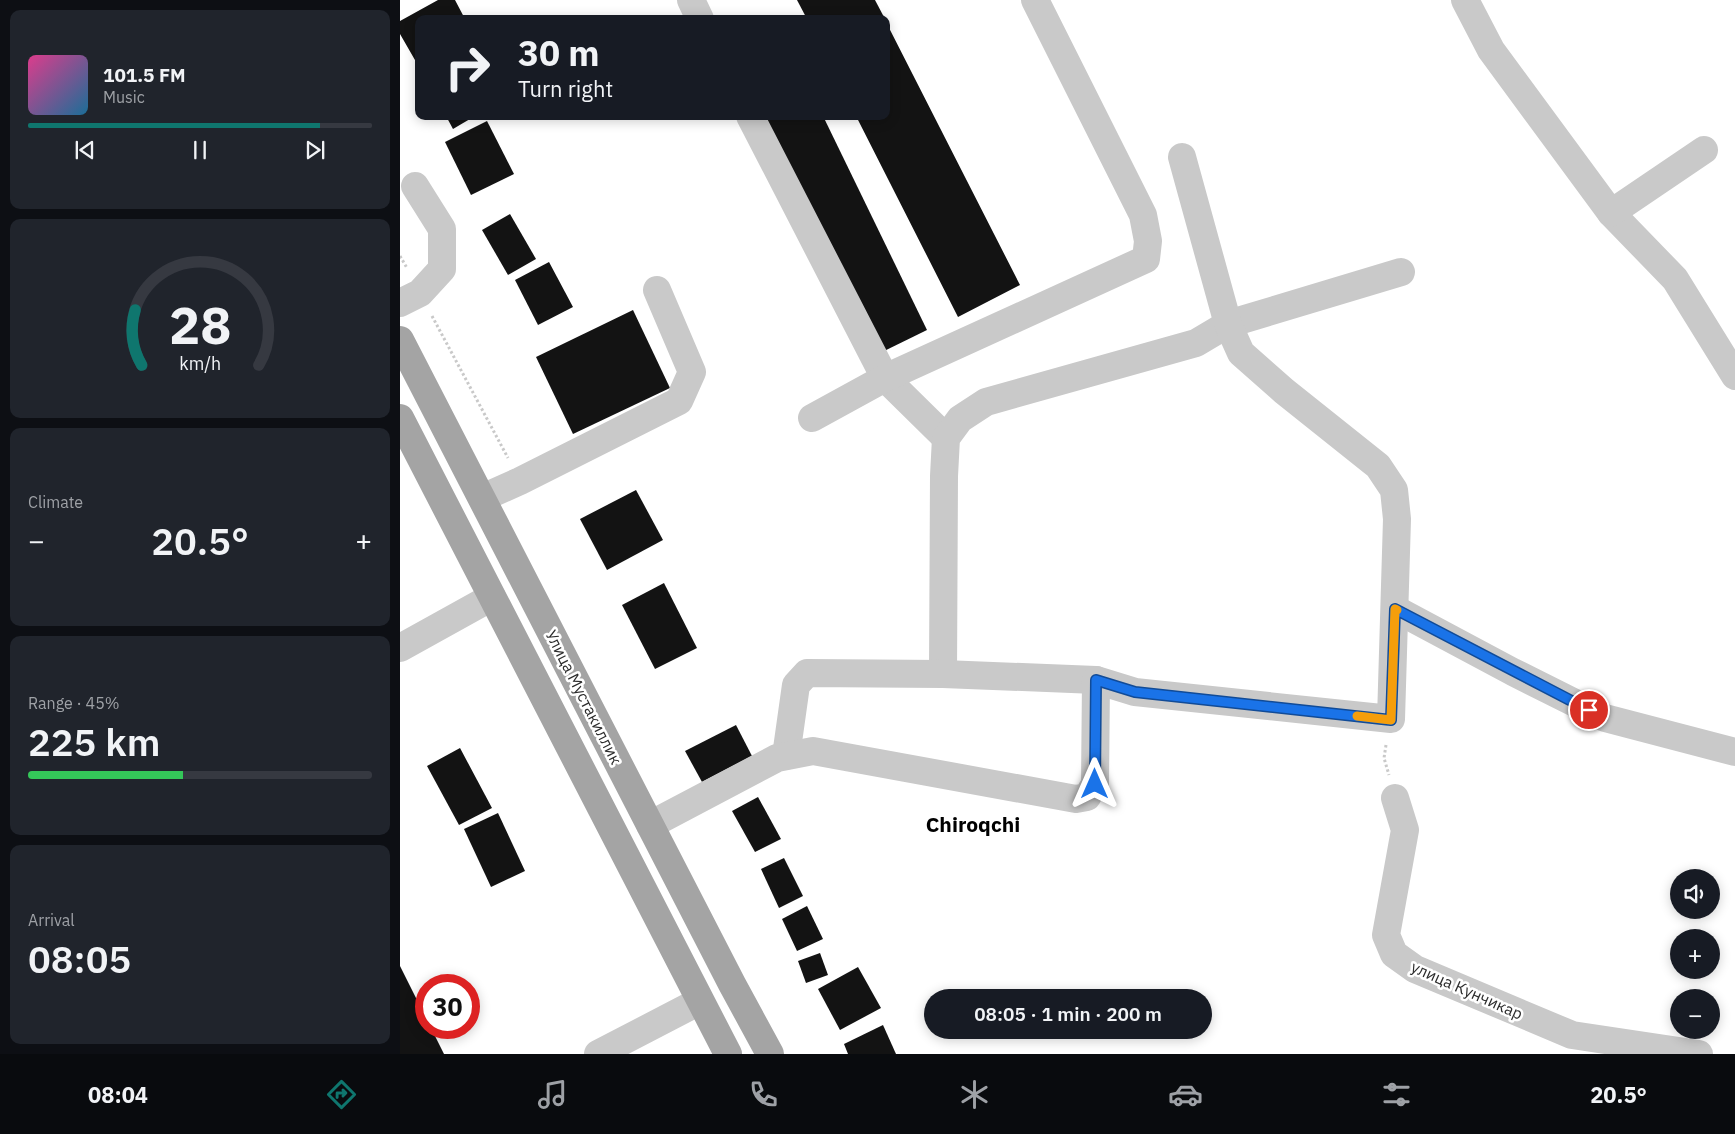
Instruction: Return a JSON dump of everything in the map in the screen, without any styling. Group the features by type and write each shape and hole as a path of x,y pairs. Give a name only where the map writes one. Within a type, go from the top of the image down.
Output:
{"main road":[{"name":"Улица Мустакиллик","path":"400,340 770,1054"},
{"path":"400,418 728,1054"}],"street":[{"path":"691,0 698,15"},
{"path":"812,418 885,378 1146,259 1148,241 1143,215 1035,0"},
{"path":"1465,0 1491,50 1611,213 1675,279 1735,376"},
{"path":"752,120 885,378 946,438"},
{"path":"1611,213 1704,150"},
{"path":"786,756 796,685 807,673 943,674 1096,680 1135,692 1391,720 1397,518 1394,490 1378,466 1284,391 1241,353 1228,324 1182,157"},
{"path":"410,298 442,269 442,229 415,186"},
{"path":"943,674 944,476 946,438 960,419 986,402 1196,343 1228,324 1400,272"},
{"path":"482,498 520,481 679,401 692,372 657,290"},
{"path":"400,648 492,597"},
{"path":"1395,609 1604,718 1735,752"},
{"path":"650,825 777,758 813,752 1076,799 1087,797 1095,784 1096,680"},
{"name":"улица Кунчикар","path":"1395,798 1405,830 1386,935 1394,954 1414,969 1572,1035 1699,1054"},
{"path":"598,1054 700,1001"}],"path":[{"path":"400,256 410,298 520,481"},
{"path":"1391,720 1384,758 1395,798"}],"building":[{"path":"438,0 455,0 463,15 415,15 415,60 400,34 400,21"},
{"path":"797,0 875,0 883,15 805,15"},
{"path":"890,30 1020,285 958,317 858,120 890,120"},
{"path":"448,120 468,120 453,129"},
{"path":"762,120 825,120 927,330 876,355"},
{"path":"487,121 514,174 471,195 445,142"},
{"path":"510,214 536,259 508,275 482,230"},
{"path":"549,262 573,307 538,325 515,280"},
{"path":"633,310 670,388 573,434 536,357"},
{"path":"636,490 663,540 607,570 580,519"},
{"path":"664,583 697,648 655,669 622,605"},
{"path":"736,725 752,756 702,782 685,751"},
{"path":"460,748 492,808 459,825 427,766"},
{"path":"758,797 781,839 755,852 732,811"},
{"path":"498,813 525,871 491,887 464,829"},
{"path":"784,858 803,896 779,908 761,869"},
{"path":"807,906 823,939 797,951 782,919"},
{"path":"820,953 828,975 806,983 798,961"},
{"path":"400,966 415,996 415,1039 436,1039 444,1054 400,1054"},
{"path":"858,967 881,1008 840,1030 818,989"},
{"path":"883,1025 896,1054 848,1054 844,1044"}],"slow traffic":[{"path":"1357,716 1391,720 1395,609 1397,610"}],"district":[{"name":"Chiroqchi","path":"973,824"}],"route":[{"path":"1095,784 1096,680 1135,692 1391,720 1395,609 1589,710"}]}
